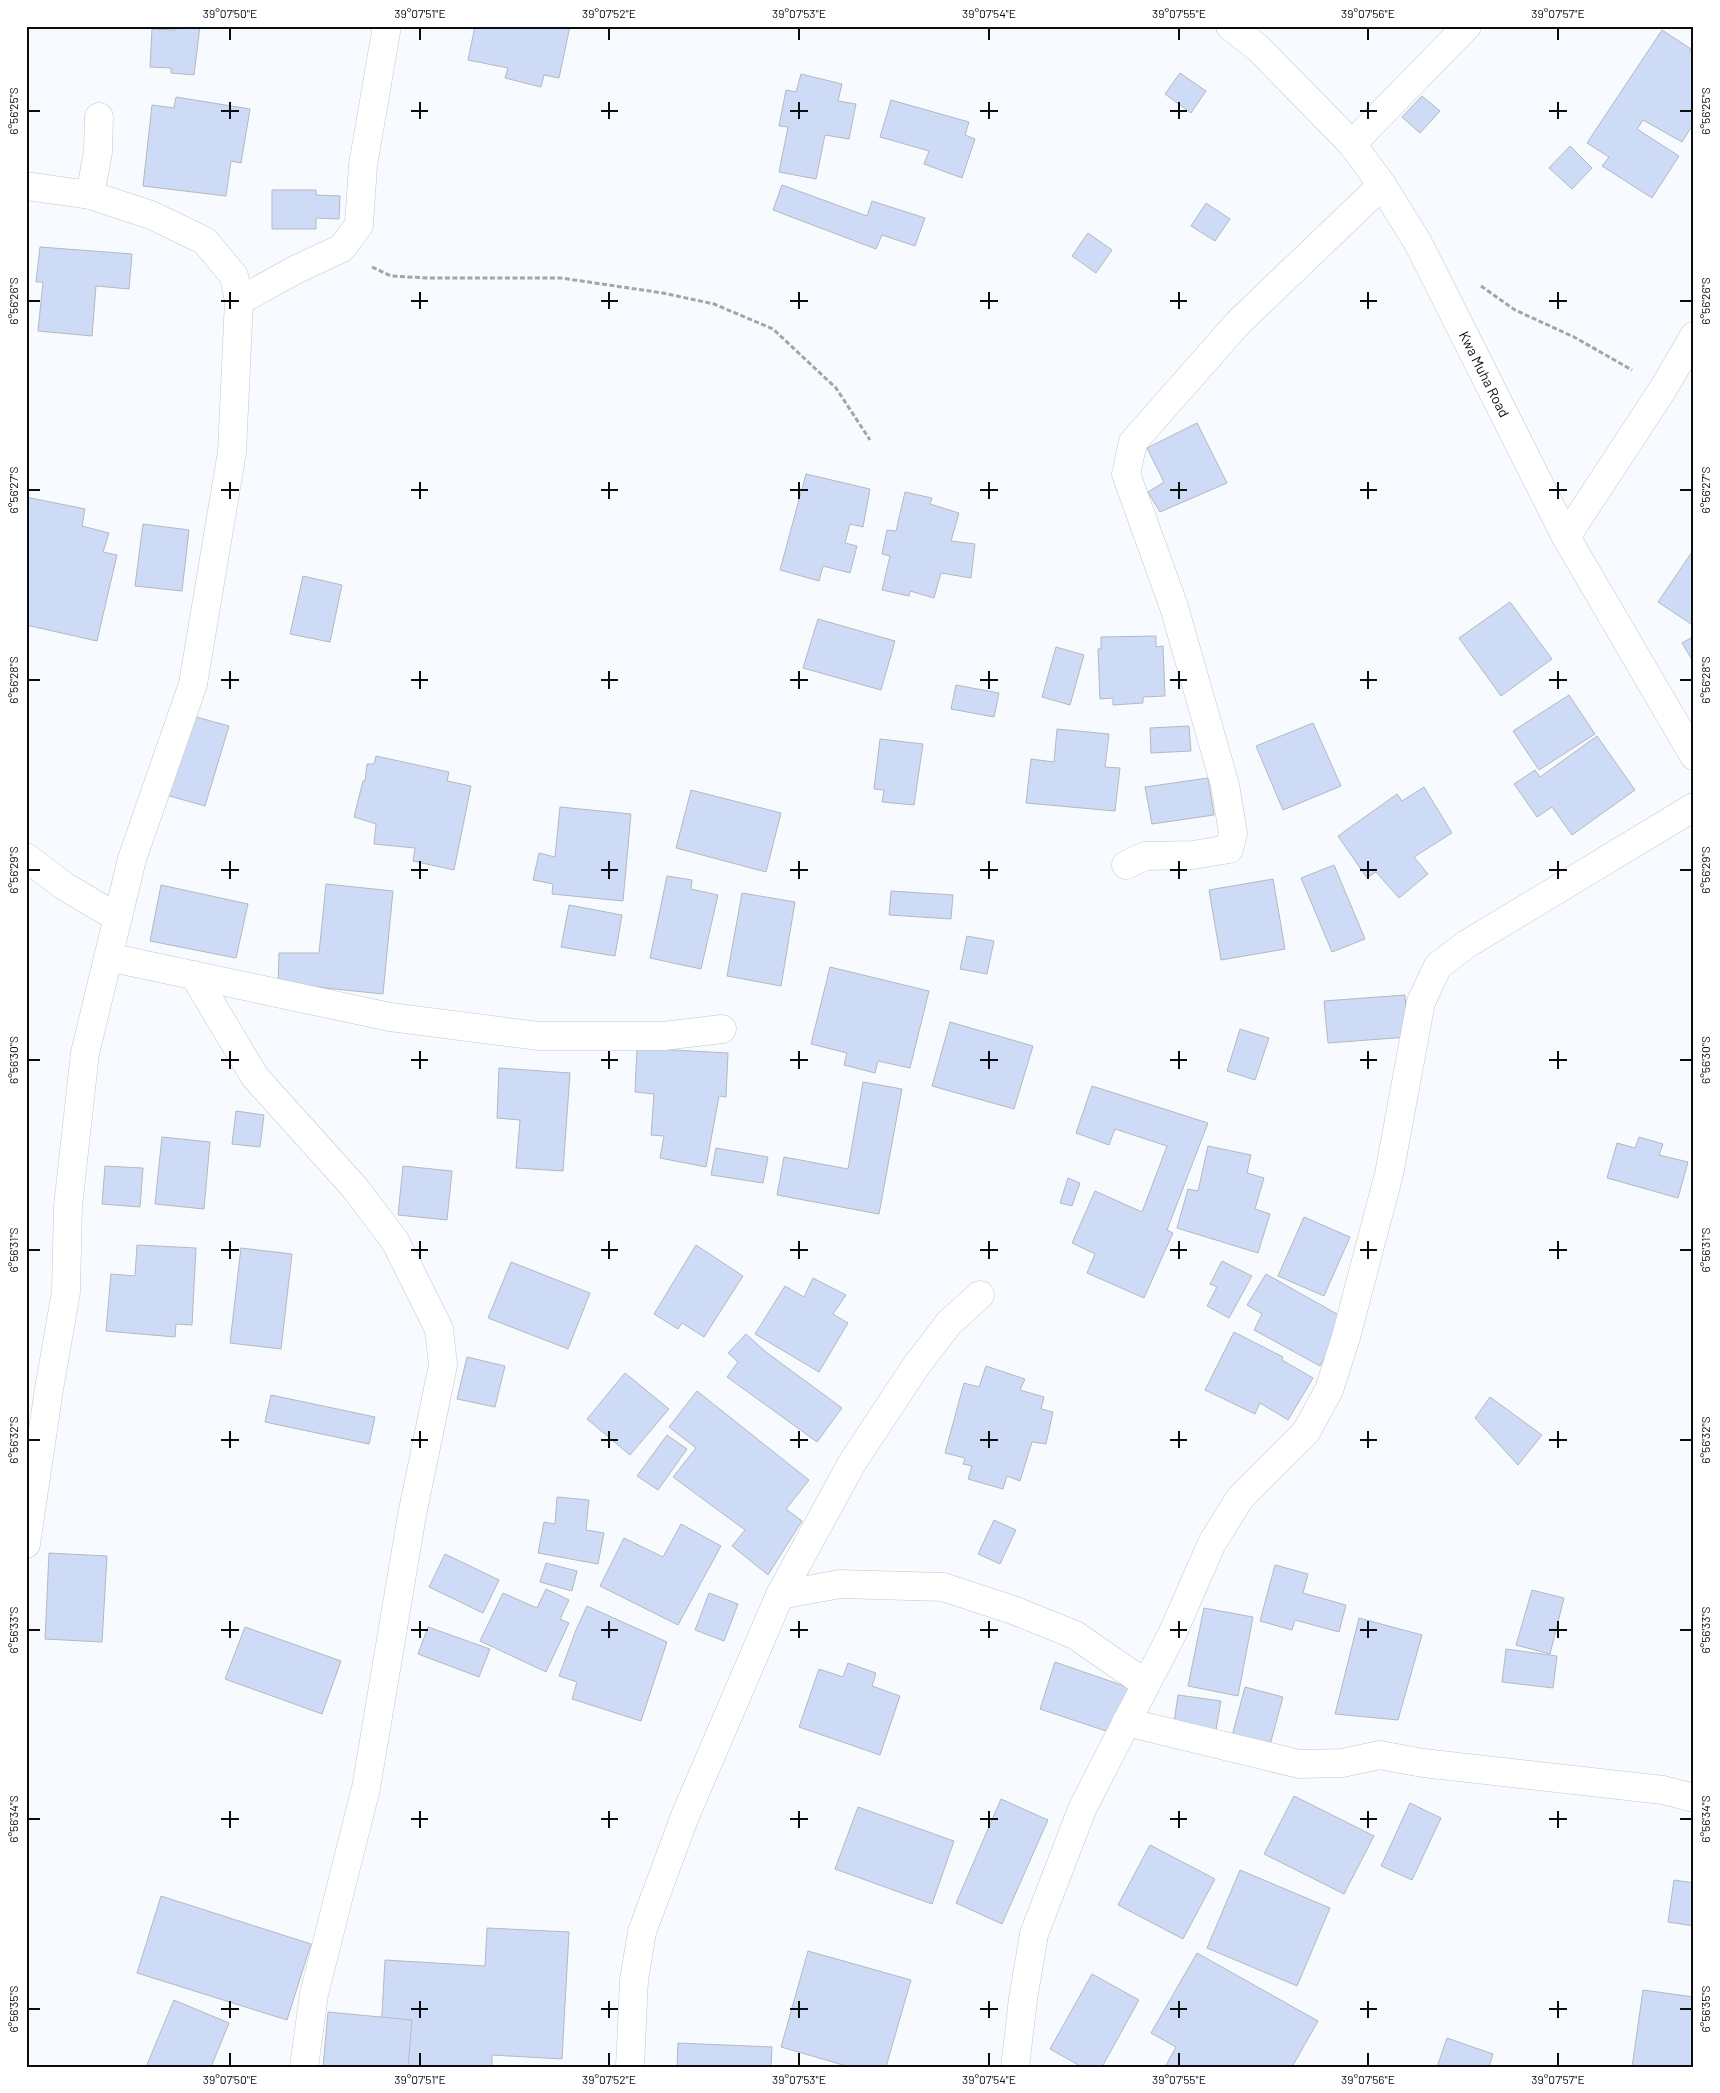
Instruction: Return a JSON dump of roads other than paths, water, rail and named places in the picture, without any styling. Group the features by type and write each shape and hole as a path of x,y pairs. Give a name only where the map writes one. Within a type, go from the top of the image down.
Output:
{"street":[{"path":"239,302 295,270 342,248 359,225 363,166 387,26"},
{"name":"Kwa Muha Road","path":"1230,26 1259,49 1352,144 1382,185 1417,241 1566,537 1694,756"},
{"path":"1352,144 1466,26"},
{"path":"90,195 98,152 99,117"},
{"path":"1126,865 1146,856 1193,855 1229,849 1233,833 1225,785 1191,663 1174,607 1126,474 1133,442 1238,323 1382,185"},
{"path":"26,186 90,195 151,215 205,241 234,276 239,302 232,452 193,684 132,859 85,1053 68,1206 66,1292 49,1389 26,1544"},
{"path":"1566,537 1694,336"},
{"path":"1015,2067 1023,1999 1034,1934 1083,1807 1174,1632 1212,1543 1240,1498 1306,1432 1329,1390 1346,1337 1389,1174 1421,1002 1438,966 1467,944 1694,807"},
{"path":"26,857 64,886 118,918"},
{"path":"108,957 390,1017 539,1036 663,1036 722,1029"},
{"path":"194,976 255,1077 354,1188 396,1241 439,1329 443,1365 412,1516 366,1788 314,1994 304,2067"},
{"path":"630,2067 634,1980 642,1932 685,1816 780,1595 852,1464 916,1366 949,1323 980,1295"},
{"path":"780,1595 840,1584 943,1587 1013,1610 1075,1635 1146,1684"},
{"path":"1126,1722 1299,1764 1342,1763 1380,1755 1424,1763 1662,1790 1694,1798"}]}
